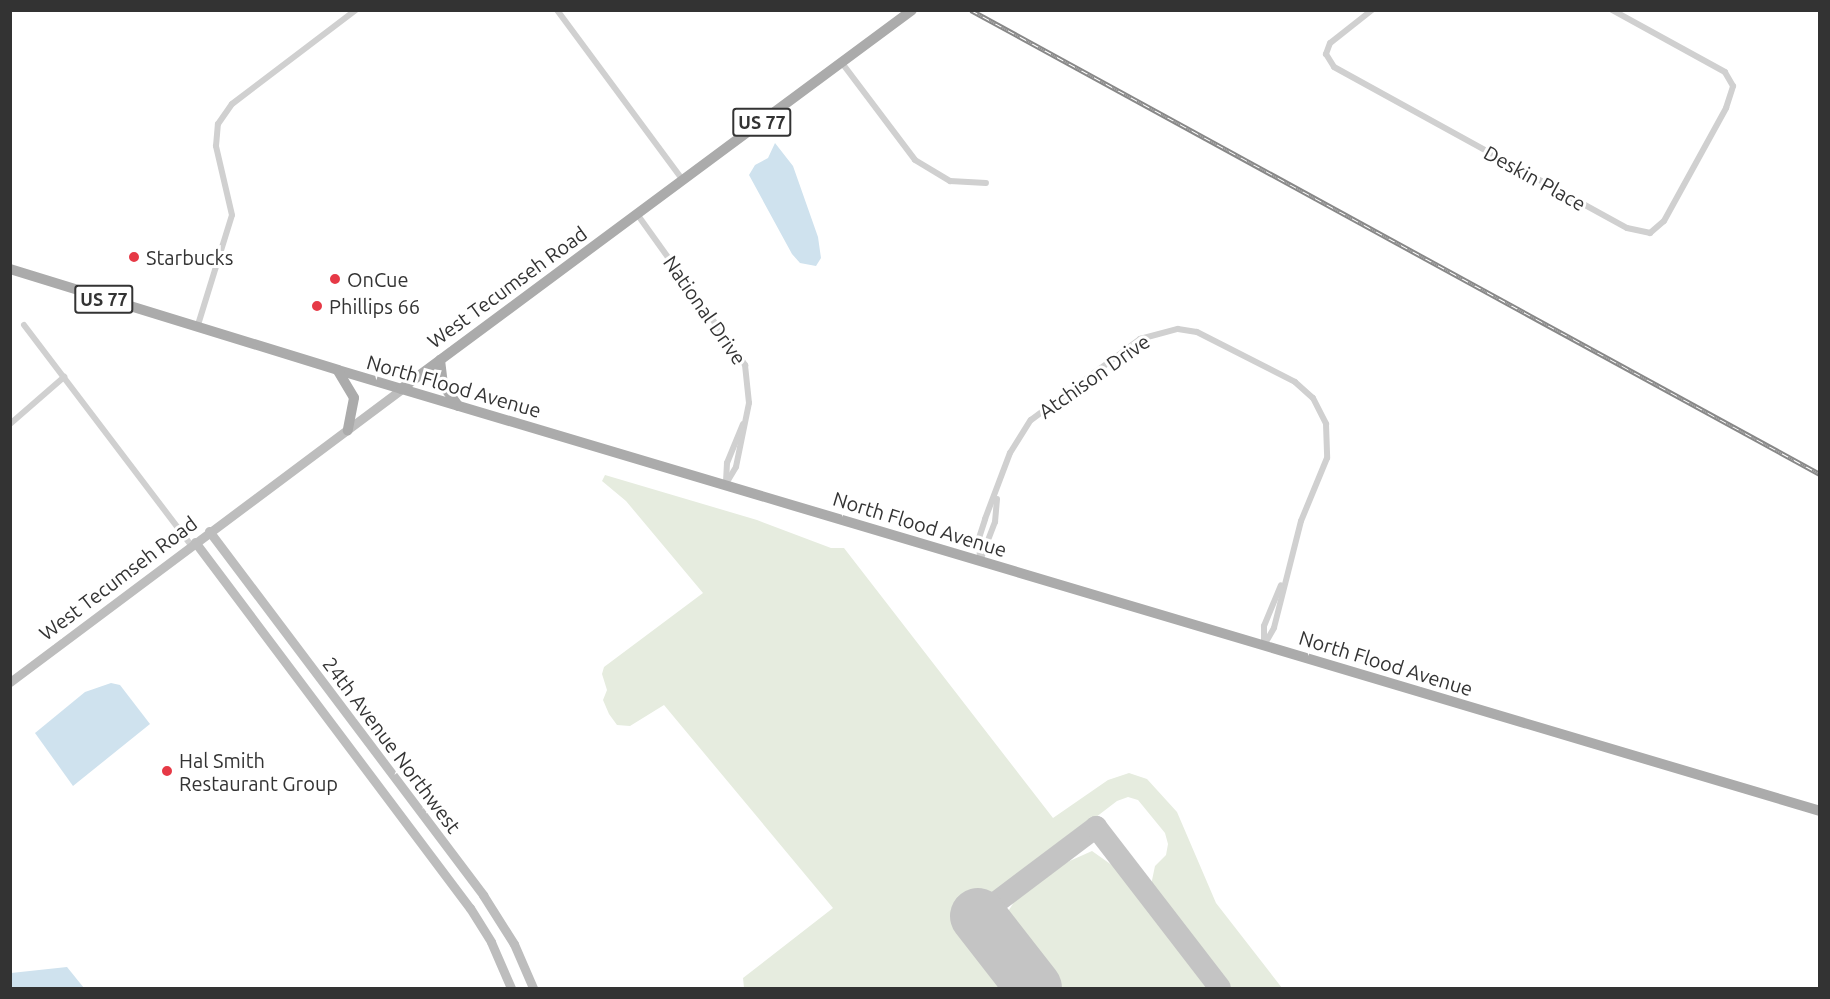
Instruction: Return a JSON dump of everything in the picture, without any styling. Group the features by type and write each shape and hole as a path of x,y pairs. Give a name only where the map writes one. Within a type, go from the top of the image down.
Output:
{"main road":[{"name":"West Tecumseh Road","path":"10,682 209,531 912,10"},
{"name":"North Flood Avenue","path":"10,269 197,328 1820,811"},
{"path":"440,360 443,385 458,406"},
{"path":"338,370 354,398 348,429"},
{"name":"24th Avenue Northwest","path":"209,531 483,895 510,936 533,988"},
{"name":"24th Avenue Northwest","path":"193,543 470,908 491,942 511,988"}],"street":[{"path":"197,328 232,215 216,146 218,124 232,104 356,10"},
{"path":"557,10 683,180"},
{"name":"Deskin Place","path":"1372,10 1330,43 1326,54 1334,67 1640,233 1652,232 1664,221 1726,108 1733,90 1729,76 1612,10"},
{"path":"842,63 915,160 950,181 986,183"},
{"name":"National Drive","path":"637,214 742,358 750,385 747,415 736,467 725,485"},
{"name":"24th Avenue Northwest","path":"24,324 193,543"},
{"name":"Atchison Drive","path":"980,561 979,538 998,494 1010,453 1032,420 1147,336 1189,330 1265,365 1295,382 1312,398 1323,415 1328,435 1327,458 1301,521 1284,579 1264,626 1264,645"},
{"path":"10,424 64,377"},
{"name":"Atchison Drive","path":"980,561 995,522 998,494"}],"shaded area":[{"path":"605,475 757,520 831,548 844,548 1053,818 1108,780 1129,773 1147,779 1177,812 1216,903 1282,988 1229,988 1151,885 1155,866 1166,855 1168,844 1165,833 1138,800 1128,797 1117,801 959,922 1009,988 744,988 743,978 833,908 664,705 630,726 617,725 609,714 603,700 607,690 602,674 604,667 703,593 626,501 602,481"},
{"path":"1092,851 1116,868 1212,988 1057,988 1005,920 1016,899 1054,868"}],"water":[{"path":"775,143 793,166 818,237 821,258 816,266 800,263 792,254 749,175 755,165 768,158"},
{"path":"111,683 120,685 150,724 73,786 35,733 85,692"},
{"path":"67,967 84,988 11,988 11,973"}],"taxiway":[{"path":"978,916 1096,827 1220,988"}],"runway":[{"path":"978,916 1034,988"}],"railway":[{"path":"971,10 1820,474"}],"place":[{"name":"Starbucks","path":"134,257"},
{"name":"OnCue","path":"335,279"},
{"name":"Phillips 66","path":"317,306"},
{"name":"Hal Smith Restaurant Group","path":"167,771"}]}
